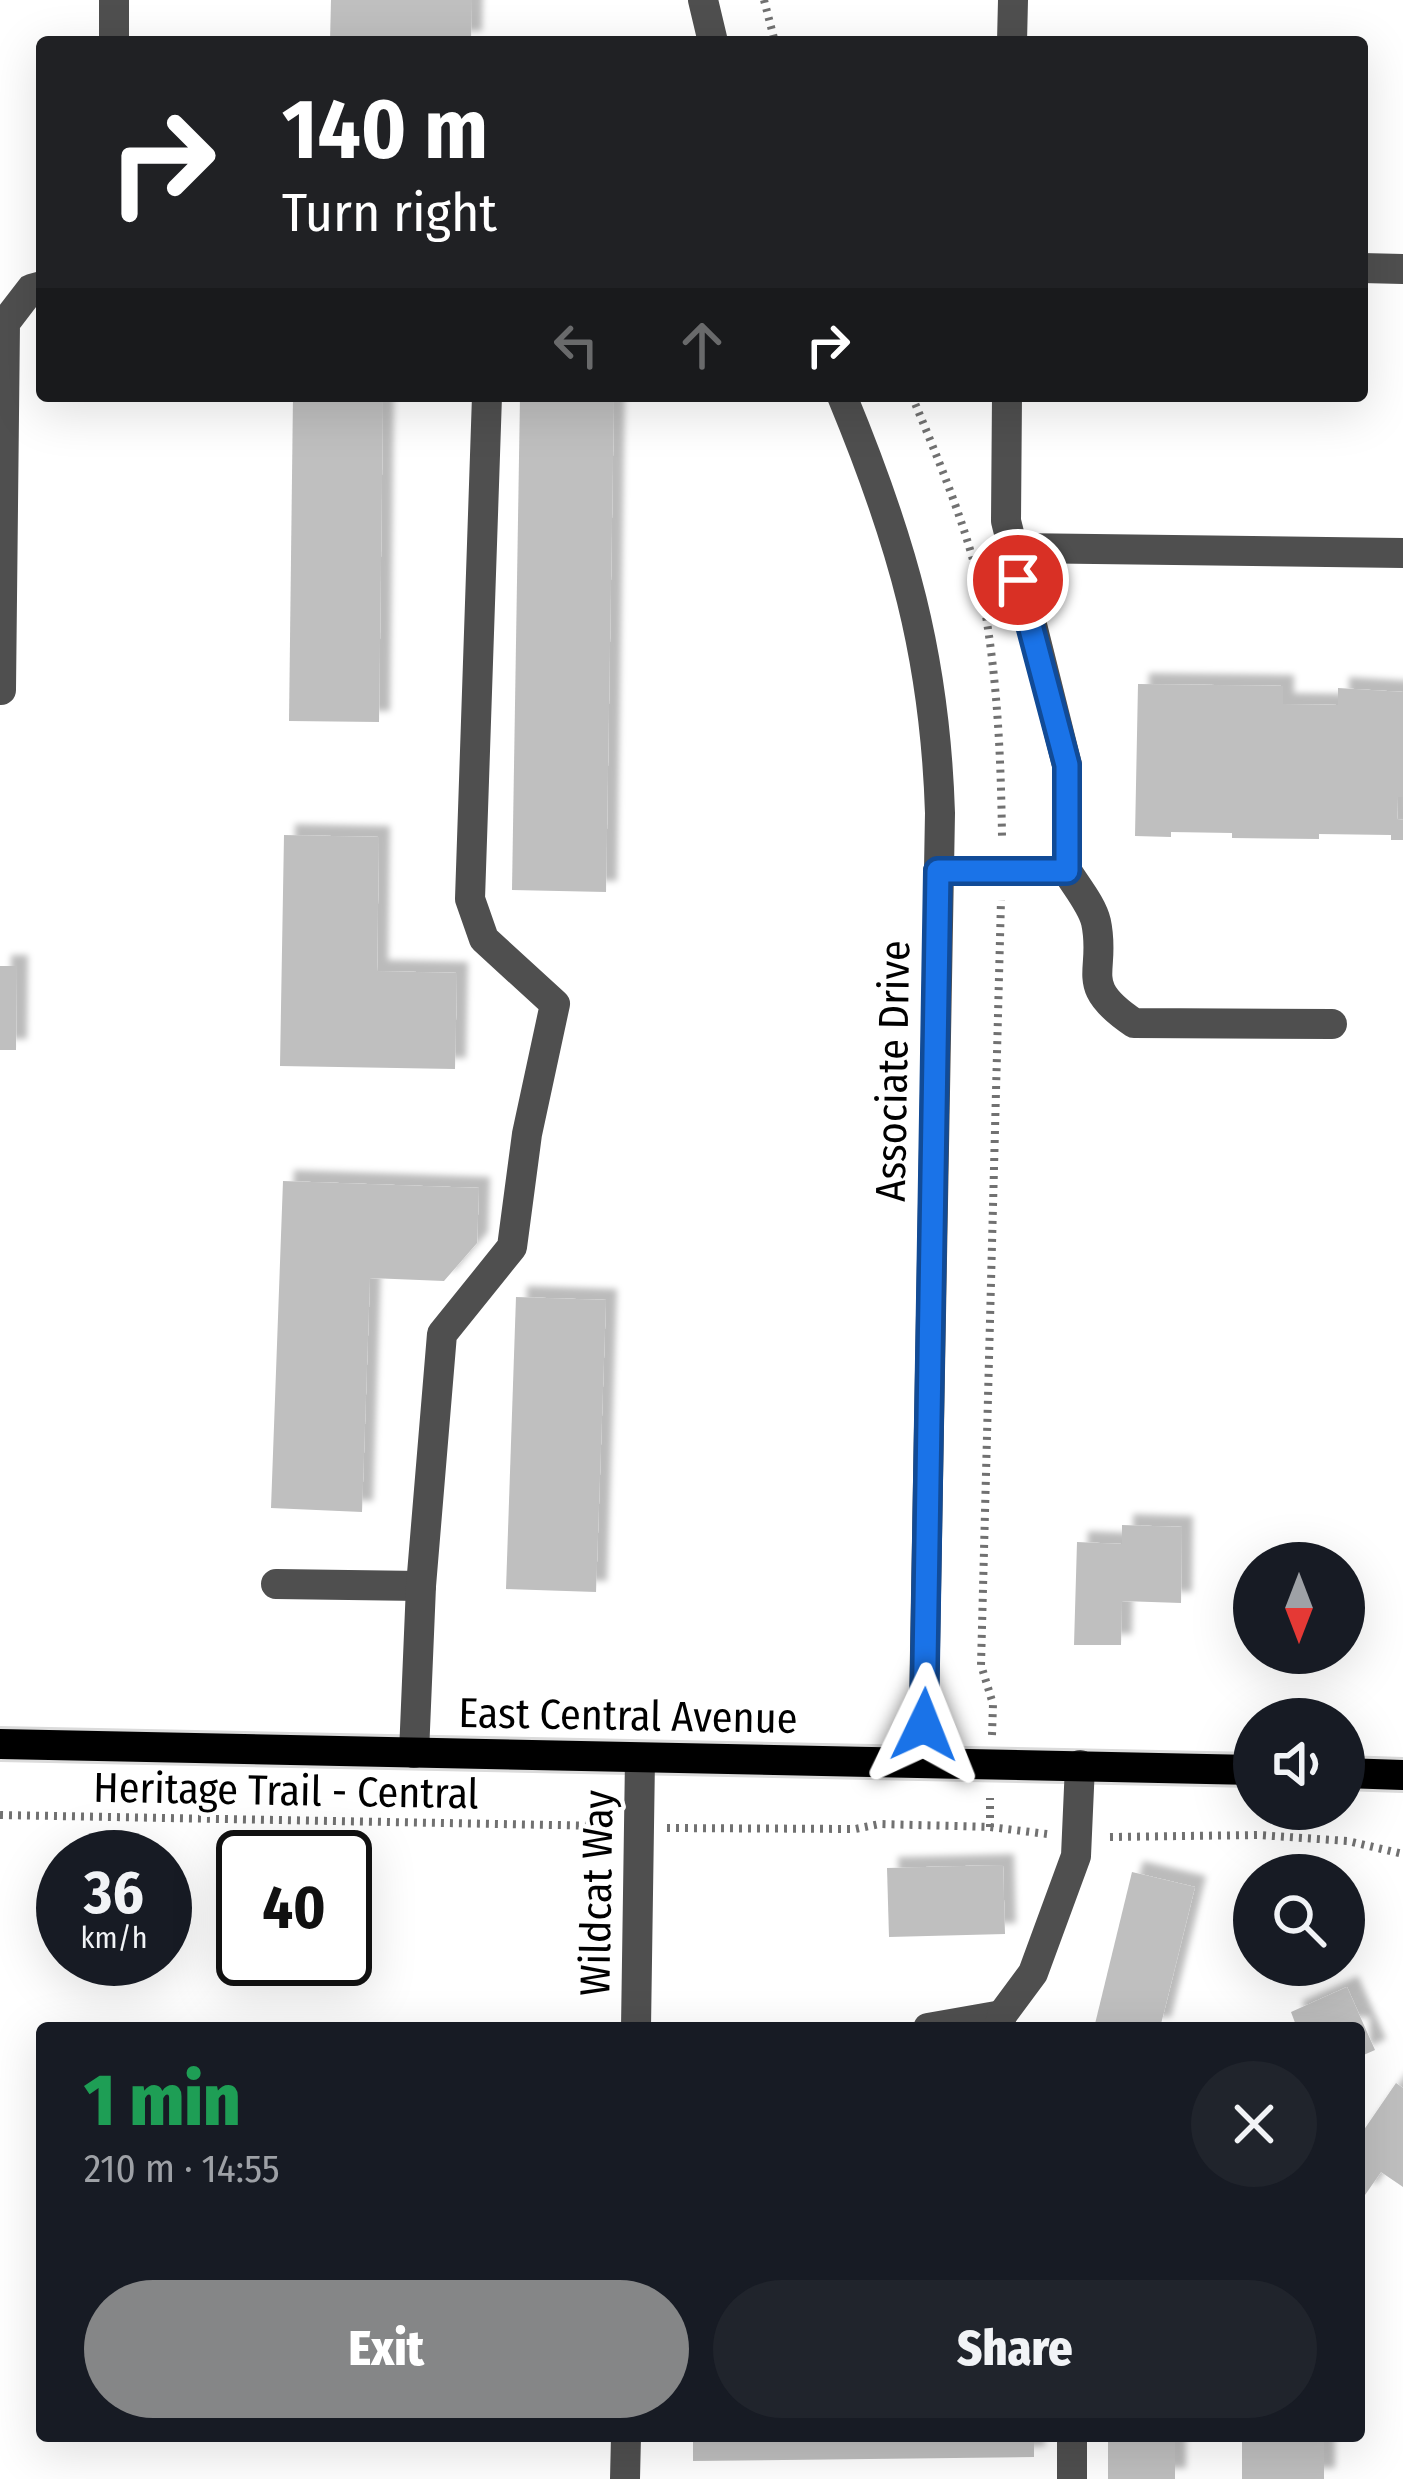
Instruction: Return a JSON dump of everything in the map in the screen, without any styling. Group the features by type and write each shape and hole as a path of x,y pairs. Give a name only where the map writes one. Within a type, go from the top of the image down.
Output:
{"main road":[{"name":"East Central Avenue","path":"0,1744 1233,1769"},
{"path":"1365,1774 1403,1775"}],"street":[{"path":"114,0 114,36"},
{"path":"703,0 712,36"},
{"path":"1012,36 1013,0"},
{"path":"1368,268 1403,268"},
{"path":"1,690 4,322 36,288"},
{"path":"414,1754 421,1586 442,1334 512,1247 527,1134 555,1004 484,939 470,899 488,402"},
{"name":"Associate Drive","path":"844,402 879,485 914,598 938,736 922,1762"},
{"path":"1007,402 1010,548 1067,765 1067,871 1096,920 1095,974 1108,1005 1134,1023 1332,1024"},
{"path":"1010,548 1403,553"},
{"path":"938,871 1067,871"},
{"path":"276,1584 421,1586"},
{"name":"Wildcat Way","path":"636,2022 640,1759"},
{"path":"1000,2022 1033,1973 1076,1856 1079,1765"},
{"path":"625,2479 626,2442"},
{"path":"1072,2442 1072,2479"}],"path":[{"path":"764,0 774,36"},
{"path":"914,402 946,479 985,611 1001,734 1002,837"},
{"path":"993,1704 981,1665 1000,904"},
{"name":"Heritage Trail - Central","path":"0,1815 571,1826"},
{"path":"706,1829 990,1823 1036,1834"},
{"path":"1117,1838 1258,1835 1348,1840 1403,1854"}],"building":[{"path":"331,0 472,0 471,36 330,36"},
{"path":"293,402 383,402 379,722 289,721"},
{"path":"520,402 614,402 606,892 512,890"},
{"path":"1138,684 1283,686 1283,704 1338,705 1338,688 1403,692 1403,797 1398,797 1397,819 1403,820 1403,840 1391,840 1391,835 1232,838 1232,833 1171,832 1171,837 1135,836"},
{"path":"284,835 379,837 377,971 457,973 455,1069 280,1066"},
{"path":"0,966 17,966 16,1050 0,1050"},
{"path":"283,1181 479,1188 477,1243 444,1281 370,1278 362,1512 271,1508"},
{"path":"516,1297 606,1300 596,1592 506,1589"},
{"path":"1122,1525 1182,1527 1181,1603 1122,1601 1121,1645 1074,1645 1077,1542 1122,1544"},
{"path":"1003,1865 1005,1934 889,1937 887,1868"},
{"path":"1132,1872 1195,1887 1161,2022 1095,2022"},
{"path":"1347,1987 1363,2022 1295,2022 1291,2012"},
{"path":"1365,2028 1375,2050 1365,2054"},
{"path":"1396,2083 1403,2088 1403,2187 1381,2172 1365,2195 1365,2128"},
{"path":"693,2442 1034,2442 1034,2457 693,2461"},
{"path":"1108,2442 1175,2442 1175,2479 1108,2479"},
{"path":"1242,2442 1324,2442 1324,2479 1242,2479"}],"route":[{"path":"924,1725 938,871 1067,871 1067,765 1018,580"}]}
